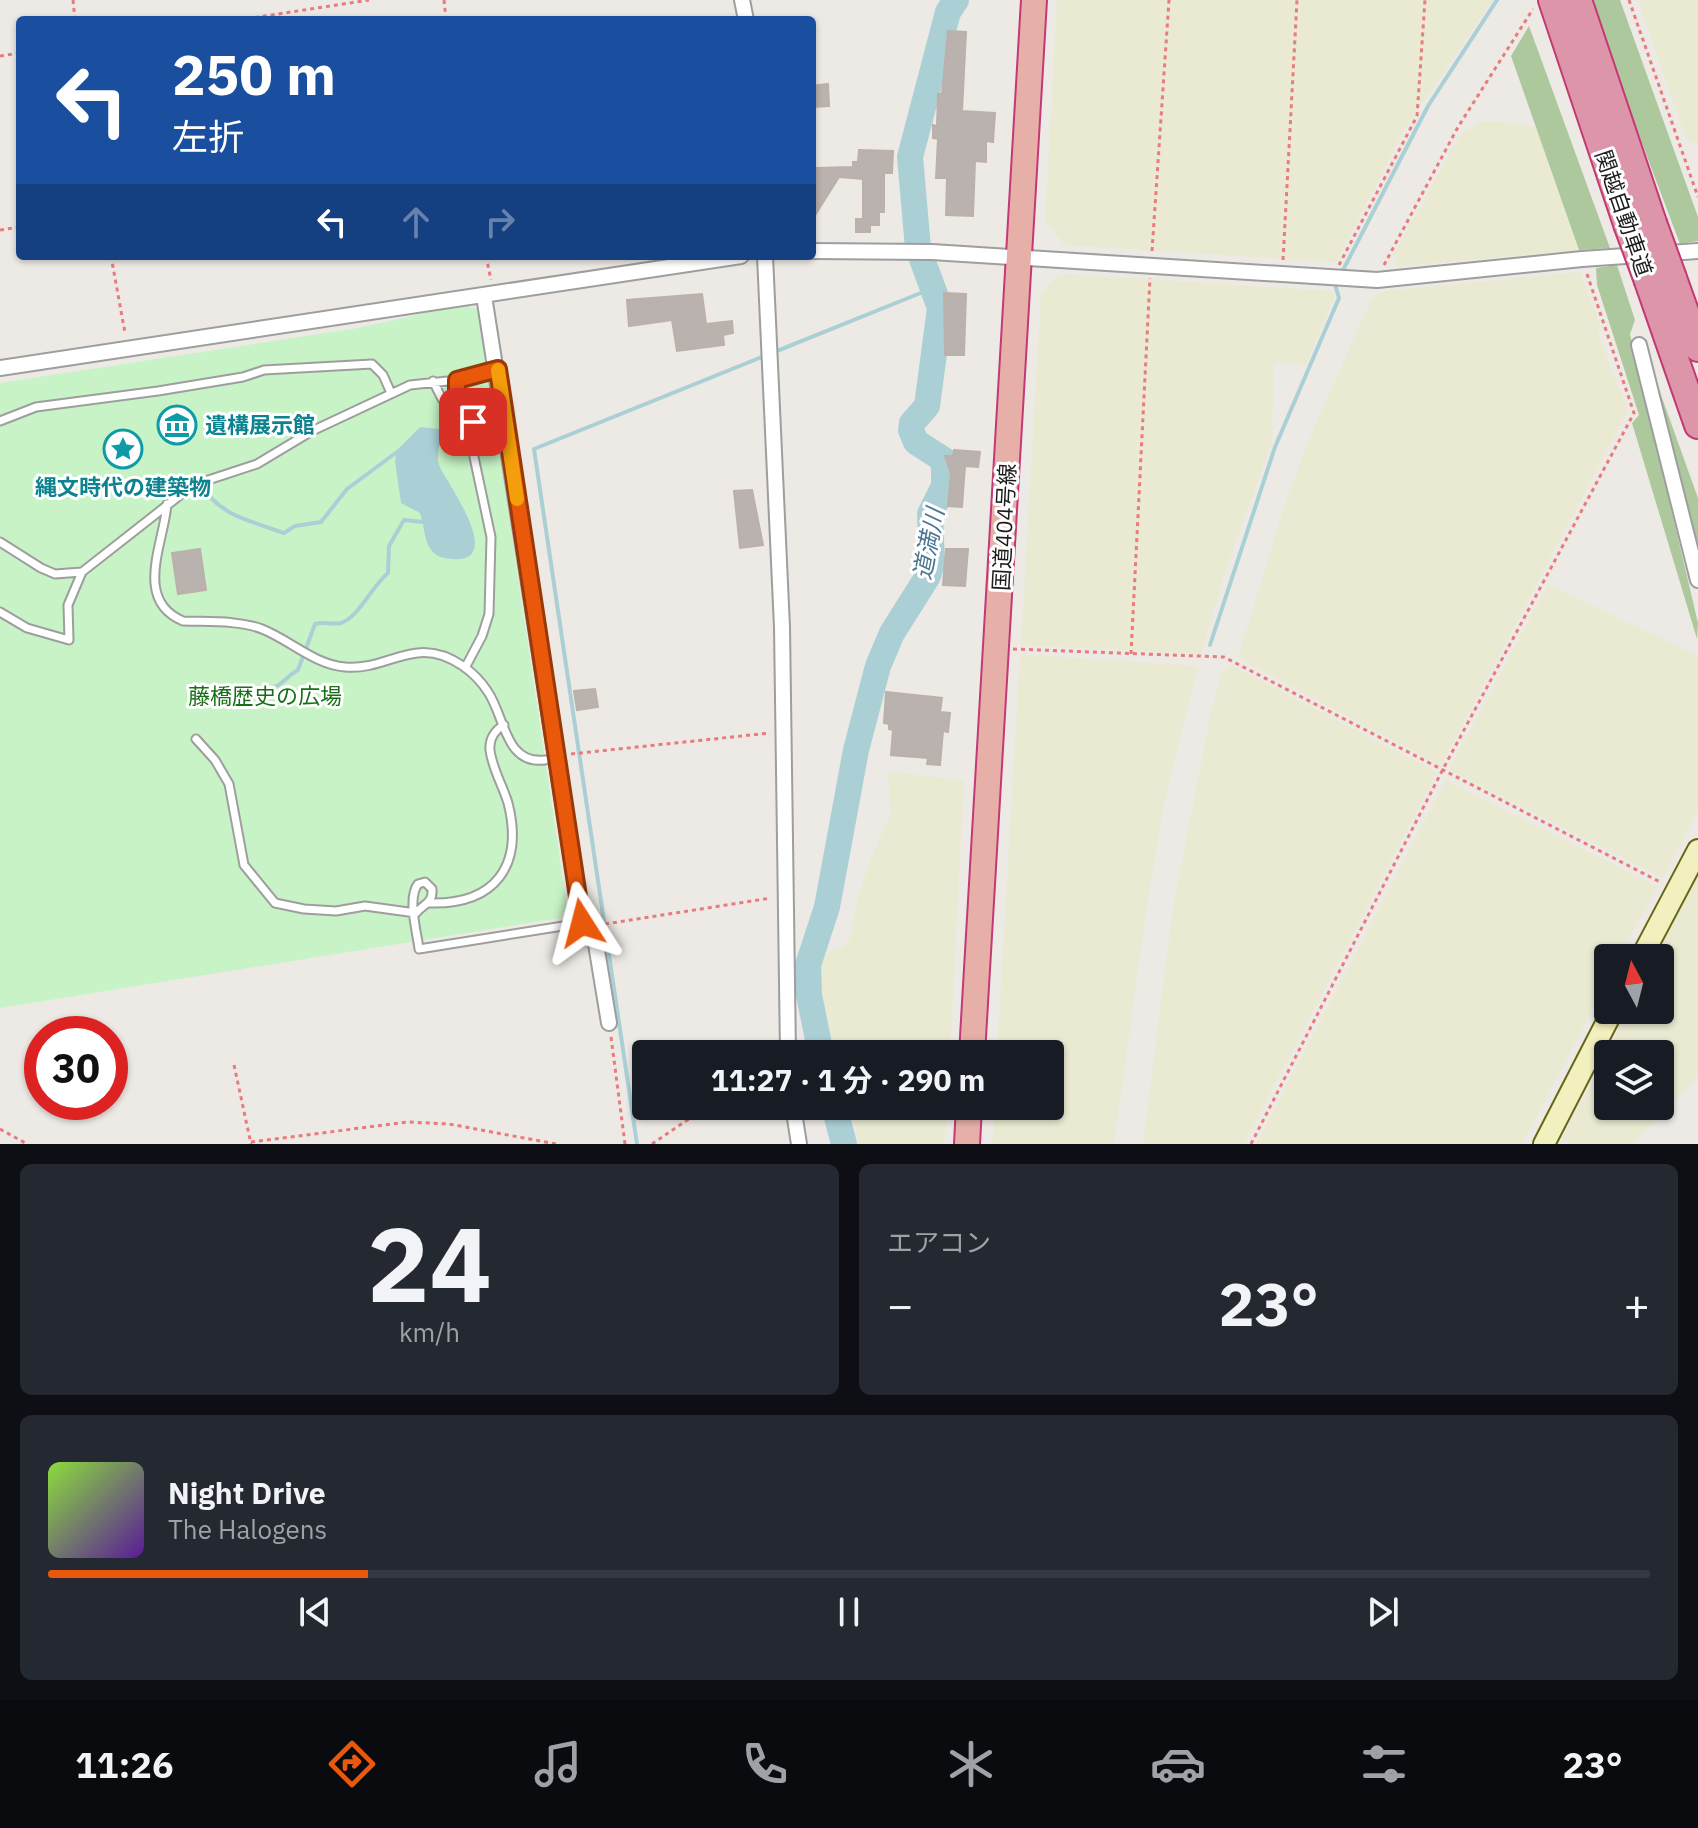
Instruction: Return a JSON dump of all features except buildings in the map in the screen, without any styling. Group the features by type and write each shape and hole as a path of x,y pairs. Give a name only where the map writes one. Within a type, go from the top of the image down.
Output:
{"highway":[{"name":"国道404号線","path":"973,1040 1034,0"},
{"name":"関越自動車道","path":"1556,4 1660,279 1698,425"},
{"name":"関越自動車道","path":"1660,279 1698,348"},
{"path":"967,1144 968,1120"}],"main road":[{"path":"1648,944 1698,850"},
{"path":"1544,1144 1606,1024"}],"street":[{"path":"816,251 1017,256 1377,280 1582,259 1698,251"},
{"path":"0,368 715,260"},
{"path":"765,260 785,731 788,1040"},
{"path":"489,295 550,758 609,1023"},
{"path":"1639,345 1698,580"},
{"path":"795,1120 799,1144"}],"lane":[{"path":"0,421 36,407 158,391 288,367 372,364 383,375 391,393"},
{"path":"0,542 33,564 55,574 82,572 193,485 257,464 312,431 410,385 457,380 498,369"},
{"path":"457,380 457,399 473,422 474,457 491,537 489,614 482,636 465,668"},
{"path":"433,381 442,399 450,403 457,399"},
{"path":"167,504 154,581 160,602 174,617 183,621 251,625 334,666 360,667 400,654 429,653 454,660 489,693 504,725 506,737 515,751 534,761 550,758"},
{"path":"0,612 27,628 69,640 68,605 82,572"},
{"path":"429,903 447,904 481,893 507,866 513,852 507,803 490,750 492,737 504,725"},
{"path":"196,739 215,760 229,784 244,865 275,903 304,909 336,911 365,906 416,913 429,903 432,889 425,882 418,884 413,893 416,913 419,949 588,925"}],"path":[{"path":"265,16 369,0"},
{"path":"1131,654 1151,266 1169,0"},
{"path":"1282,274 1297,0"},
{"path":"1333,276 1417,116 1425,0"},
{"path":"1629,0 1698,197"},
{"path":"1377,280 1458,127 1556,4"},
{"path":"1251,1144 1442,771 1634,413 1582,259"},
{"path":"112,260 128,349"},
{"path":"486,260 489,295"},
{"path":"997,648 1224,657 1677,890"},
{"path":"550,758 785,731"},
{"path":"588,925 786,896"},
{"path":"609,1023 625,1144"},
{"path":"234,1065 251,1143 408,1122 449,1124 556,1144"},
{"path":"652,1144 687,1120"},
{"path":"0,1129 27,1144"}],"green space":[{"path":"1057,0 1493,0 1405,129 1336,262 1064,245 1045,220"},
{"path":"1588,0 1620,0 1698,217 1698,241 1680,244"},
{"path":"1638,0 1698,0 1698,145 1686,139"},
{"path":"1529,26 1610,248 1579,250 1511,56"},
{"path":"1481,122 1536,127 1577,245 1576,251 1397,266 1394,254 1461,133"},
{"path":"1617,265 1635,320 1630,334 1698,623 1697,639 1632,423 1639,415 1597,285 1596,268"},
{"path":"1580,272 1601,327 1597,331 1628,410 1441,766 1238,658 1287,497 1318,418 1372,299 1384,291"},
{"path":"1067,274 1331,291 1335,295 1306,365 1274,364 1272,442 1225,572 1201,654 1021,645 1041,293 1057,276"},
{"name":"藤橋歴史の広場","path":"462,305 478,309 567,907 560,918 0,1008 0,383 358,328"},
{"path":"1656,381 1698,498 1698,559"},
{"path":"1548,584 1698,656 1698,811 1663,878 1449,770"},
{"path":"1020,654 1198,666 1166,794 1149,892 1114,1144 992,1144 994,1120 1064,1120 1064,1040 998,1040"},
{"path":"1230,665 1437,772 1244,1144 1143,1144 1173,907 1210,717 1222,672"},
{"path":"888,771 964,781 951,1040 833,1040 826,1018 818,964 821,956 845,946 851,936 856,904 869,863 891,814"},
{"path":"1446,780 1657,887 1626,944 1594,944 1594,1007 1522,1144 1256,1144"},
{"path":"1698,869 1698,1076 1674,1101 1674,1040 1614,1040 1623,1024 1674,1024 1674,944 1659,944"},
{"path":"1594,1077 1594,1120 1656,1120 1633,1144 1573,1144 1561,1139"},
{"path":"853,1120 946,1120 944,1144 859,1144"}],"water":[{"path":"449,421 455,422 461,437 459,442 442,443 438,463 469,520 474,536 474,549 467,557 451,559 430,549 420,513 401,503 395,461 397,450 420,427 440,429"}],"waterway":[{"name":"道満川","path":"818,1040 809,995 808,965 827,907 856,750 878,666 892,633 928,576 932,563 930,514 944,486 944,460 916,442 911,430 912,423 927,406 940,308 918,248 910,157 948,12 956,0"},
{"path":"1342,272 1428,106 1497,0"},
{"path":"1210,645 1275,447 1339,298 1335,284 1338,280"},
{"path":"637,1144 534,449 933,288"},
{"path":"200,485 227,511 284,533 295,526 321,522 347,489 397,452"},
{"path":"215,700 244,699 264,688 278,685 298,670 315,624 341,623 353,615 388,573 389,546 404,520 423,522"},
{"name":"道満川","path":"838,1120 844,1144"}],"slow traffic":[{"path":"498,370 517,499"}],"place":[{"name":"遺構展示館","path":"177,425"},
{"name":"縄文時代の建築物","path":"123,449"}],"route":[{"path":"473,422 457,399 460,387 457,380 498,369 582,923"}]}
